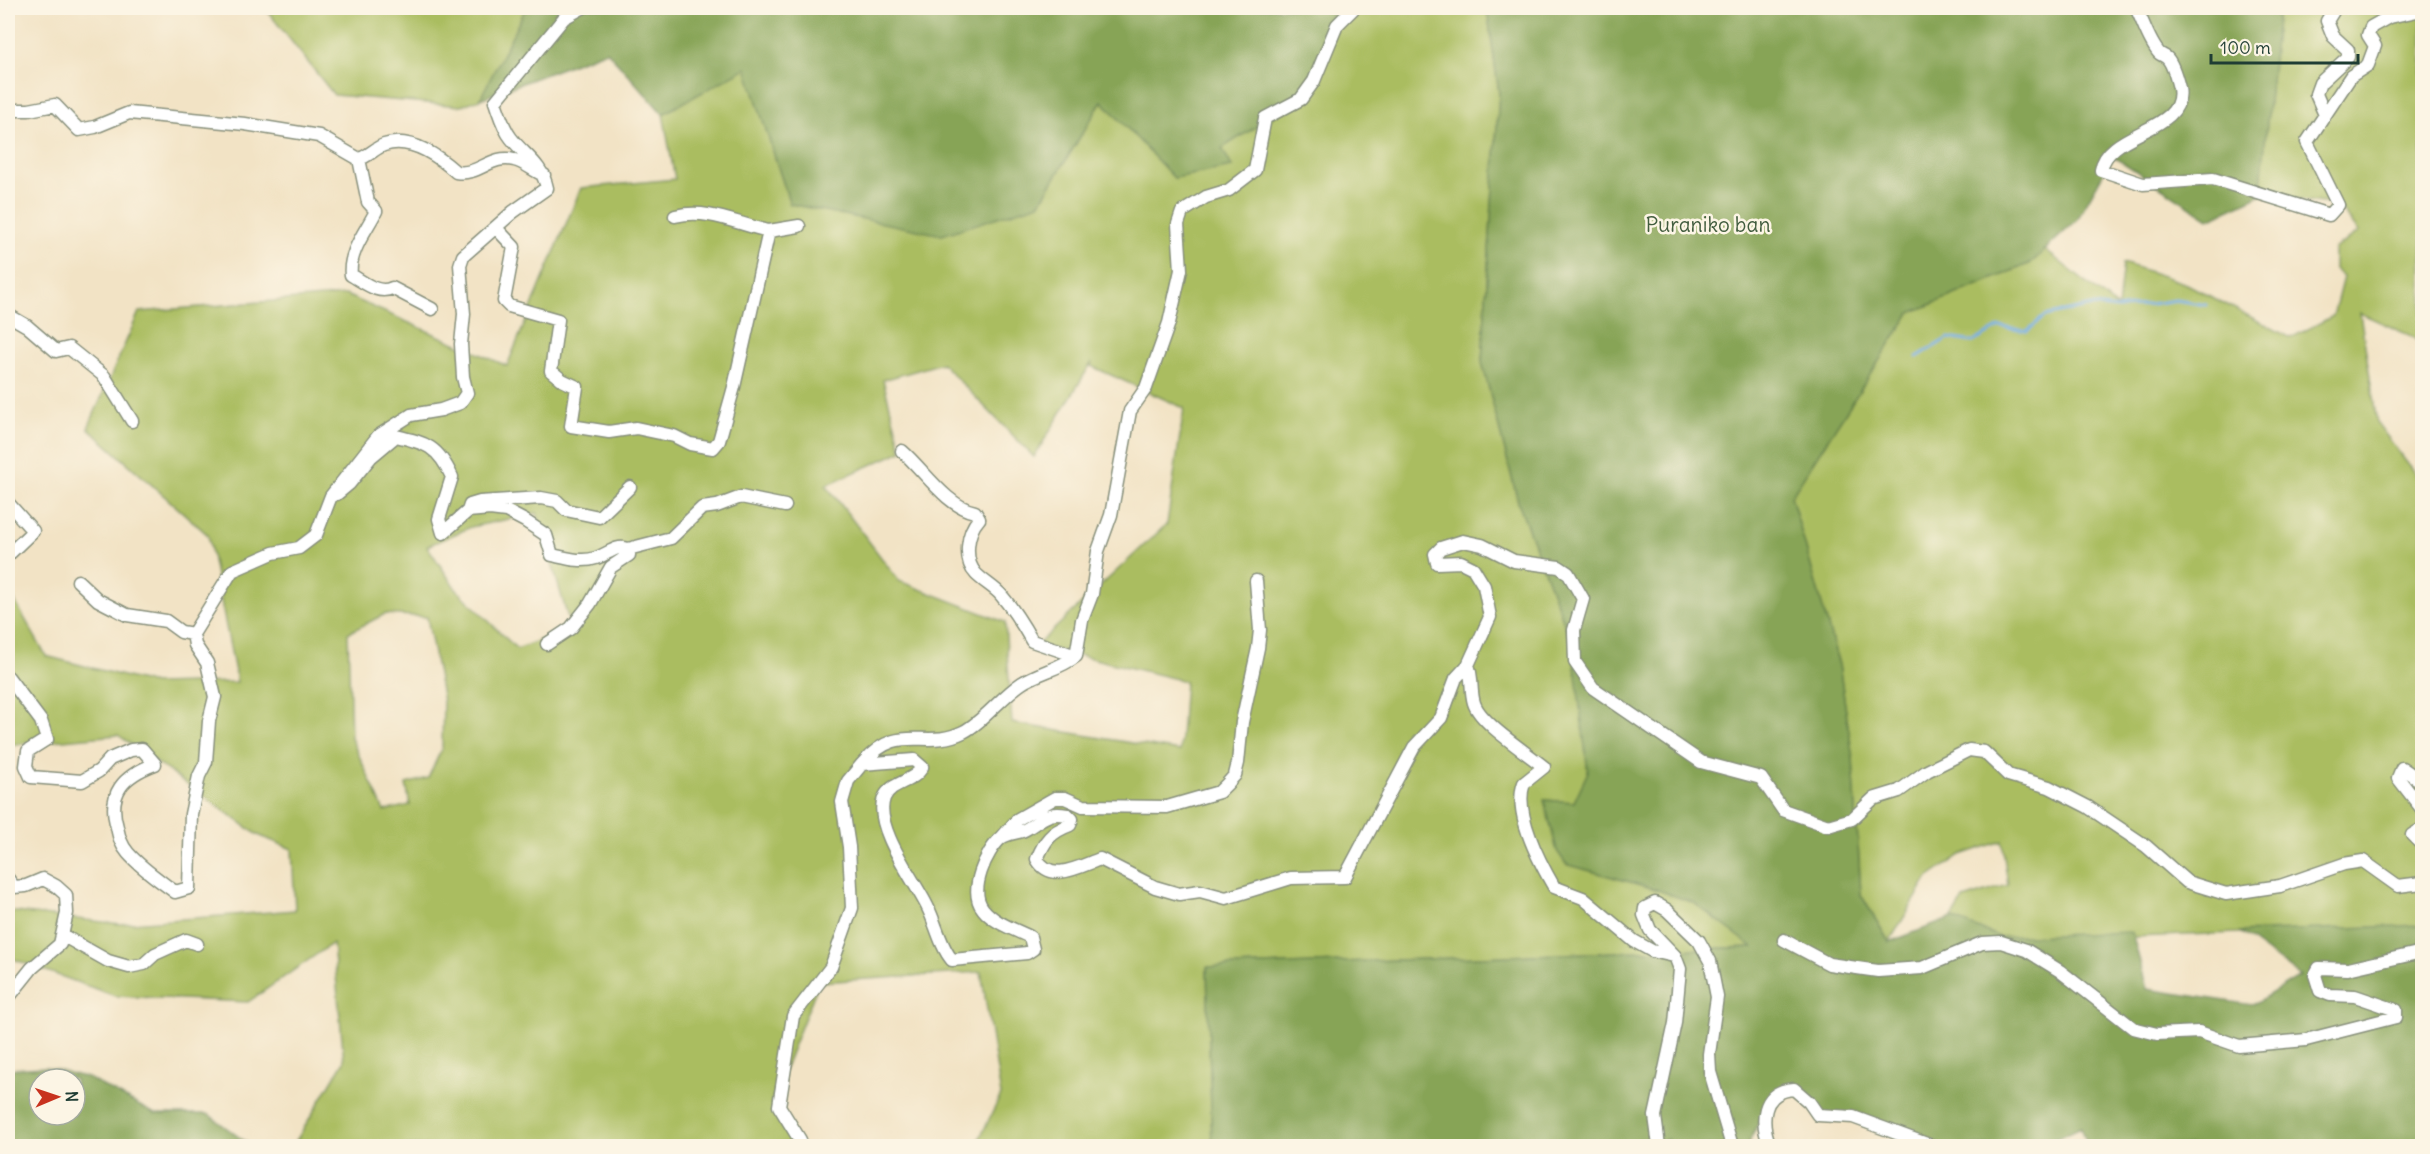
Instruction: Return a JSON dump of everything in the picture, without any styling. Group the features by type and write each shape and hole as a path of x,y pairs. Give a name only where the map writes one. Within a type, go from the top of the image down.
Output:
{"street":[{"path":"8,676 40,720 47,740 28,752 26,766 31,777 82,781 99,771 110,759 131,750 142,749 150,755 155,764 142,769 117,791 112,804 122,844 129,854 175,892 189,888 193,802 199,776 206,762 209,722 215,697 207,663 195,645 193,634 232,571 273,553 299,548 316,535 333,492 378,436 411,415 441,410 460,403 467,393 463,377 461,344 464,314 460,265 463,256 497,229 513,212 547,188 545,176 532,157 510,137 495,102 564,18 582,8"},
{"path":"799,1146 800,1140 779,1106 787,1066 789,1031 793,1016 831,967 852,908 849,847 842,802 848,781 881,745 897,739 962,733 981,721 998,701 1024,682 1057,668 1076,656 1082,620 1092,594 1098,551 1111,515 1130,411 1146,388 1169,323 1170,306 1181,270 1178,224 1182,212 1199,200 1228,190 1255,170 1265,118 1301,99 1314,81 1337,25 1354,8"},
{"path":"2136,8 2159,53 2169,59 2180,91 2176,106 2163,121 2119,143 2103,159 2101,170 2143,184 2213,179 2329,214 2338,205 2307,142 2351,75 2368,65 2373,57 2375,46 2368,35 2371,27 2389,17 2422,10"},
{"path":"2325,115 2316,94 2320,83 2348,57 2348,50 2333,36 2327,21 2335,8"},
{"path":"8,110 28,110 56,105 79,130 95,127 129,113 268,127 319,136 359,159 369,156 380,146 397,142 438,155 456,172 476,171 492,160 506,158 518,161 545,176"},
{"path":"359,159 368,202 376,211 354,253 350,264 351,275 379,290 386,291 392,288 432,309"},
{"path":"675,216 693,212 714,214 769,231 799,226"},
{"path":"497,229 514,247 504,301 509,306 558,320 551,371 562,380 577,387 571,426 609,432 636,428 674,436 690,444 713,448 719,441 734,387 769,231"},
{"path":"8,315 27,326 56,351 69,348 102,374 132,421"},
{"path":"333,492 338,494 371,457 396,436 425,442 446,464 452,477 439,519 443,533 468,511 470,505 480,502 541,498 557,501 566,510 599,517 630,487"},
{"path":"902,452 919,466 928,481 965,510 975,512 979,519 970,528 967,543 974,572 999,593 1020,619 1032,641 1076,656"},
{"path":"468,511 490,509 506,512 525,520 546,535 552,555 581,560 595,559 617,548 628,549 671,538 702,508 717,506 741,497 786,506"},
{"path":"8,503 33,531 8,555"},
{"path":"1002,837 1024,830 1049,815 1068,815 1072,819 1070,825 1056,830 1045,840 1037,859 1050,872 1058,873 1101,859 1155,887 1179,894 1200,891 1226,898 1291,878 1345,877 1414,747 1441,718 1456,678 1468,665 1490,616 1484,586 1473,568 1461,562 1437,563 1435,554 1441,548 1463,541 1482,545 1514,561 1559,567 1568,573 1583,599 1574,630 1575,662 1593,687 1701,762 1761,778 1783,810 1804,819 1828,826 1852,819 1873,799 1899,791 1927,771 1969,750 1984,753 2008,775 2049,787 2088,807 2146,846 2187,882 2226,894 2252,892 2280,886 2344,864 2363,861 2398,886 2422,883"},
{"path":"547,644 571,628 590,604 611,567 629,555 628,549"},
{"path":"78,581 98,600 127,615 166,621 181,632 193,634"},
{"path":"862,764 914,760 922,767 915,776 891,788 884,798 882,809 894,849 927,905 946,953 952,960 1027,953 1033,949 1030,937 995,920 978,902 983,861 1018,819 1055,798 1065,798 1083,806 1167,807 1219,792 1227,784 1235,775 1238,763 1242,722 1258,648 1260,630 1256,581"},
{"path":"1468,665 1473,677 1474,703 1486,722 1544,767 1524,783 1523,803 1528,832 1554,887 1583,898 1634,941 1652,951 1675,956"},
{"path":"2422,782 2402,768 2398,778 2422,809"},
{"path":"2422,829 2412,835 2422,845"},
{"path":"8,879 18,887 43,879 56,886 66,895 67,914 60,944 32,968 8,998"},
{"path":"1659,1146 1656,1116 1677,1007 1680,969 1675,956 1650,930 1644,915 1645,908 1655,903 1667,910 1699,941 1710,961 1717,997 1708,1054 1710,1072 1732,1146"},
{"path":"62,935 108,961 129,967 144,964 155,954 186,940 197,944"},
{"path":"1784,940 1829,964 1878,971 1922,968 1982,943 2001,942 2026,950 2060,971 2133,1028 2157,1034 2199,1032 2239,1046 2306,1040 2396,1017 2396,1010 2390,1007 2372,1004 2355,996 2330,995 2320,991 2315,975 2319,968 2348,969 2422,952"},
{"path":"1770,1146 1764,1132 1764,1112 1772,1096 1783,1090 1794,1089 1809,1102 1818,1115 1853,1117 1932,1146"}],"green space":[{"path":"265,8 526,8 480,99 461,106 334,95"},
{"path":"526,8 1330,8 1335,31 1301,99 1222,148 1232,167 1174,178 1102,101 1039,204 942,235 790,204 746,68 663,114 607,51 480,99"},
{"path":"1330,8 1487,8 1499,93 1482,362 1519,505 1575,651 1588,772 1574,802 1545,800 1557,851 1694,903 1754,947 1207,967 1212,1146 976,1146 1001,1095 981,972 819,982 771,1102 791,1143 784,1146 293,1146 344,1061 333,943 248,1002 115,996 8,957 8,911 120,924 295,910 292,849 258,835 118,735 8,745 8,589 46,656 154,684 237,682 208,535 88,428 139,312 346,295 507,366 581,188 675,179 663,114 746,67 790,204 1039,204 1102,101 1174,178 1232,167 1222,148 1301,98 1335,31","holes":["1092,362 1091,366 1184,408 1167,524 1037,645 1185,681 1180,751 1012,723 1005,622 899,581 826,485 902,451 883,380 942,363 1034,457","537,513 571,628 517,649 456,589 427,546 471,527","385,614 427,617 443,701 442,748 428,778 406,784 410,805 384,811 351,738 348,633"]},
{"name":"Puraniko ban","path":"1487,8 2278,8 2260,195 2209,219 2113,156 2077,220 2031,263 1910,313 1791,496 1839,665 1853,759 1861,895 1889,942 1952,918 2000,937 2132,932 2147,989 2252,1005 2300,976 2240,932 2422,925 2422,1146 2088,1146 2081,1127 2041,1146 1932,1146 1853,1117 1818,1115 1793,1089 1772,1096 1747,1146 1670,1146 1667,1139 1660,1146 1212,1146 1207,967 1753,947 1694,903 1655,889 1566,864 1557,851 1544,800 1574,802 1588,772 1572,643 1519,505 1482,362 1499,93"},
{"path":"2278,8 2422,8 2422,345 2411,336 2360,313 2377,423 2422,483 2422,926 2001,942 1952,918 1964,899 2008,885 2002,841 1961,855 1928,878 1889,942 1861,895 1853,759 1839,665 1791,496 1910,313 2031,263 2045,250 2118,308 2123,263 2187,284 2291,338 2333,316 2343,277 2334,269 2334,249 2359,232 2338,205 2260,195"},
{"path":"27,1068 27,1127 87,1127 87,1078 155,1114 208,1114 251,1146 8,1146 8,1069"}],"waterway":[{"path":"1917,357 1948,338 1973,342 2000,327 2027,331 2045,316 2092,306 2118,309 2176,300 2206,305"}]}
